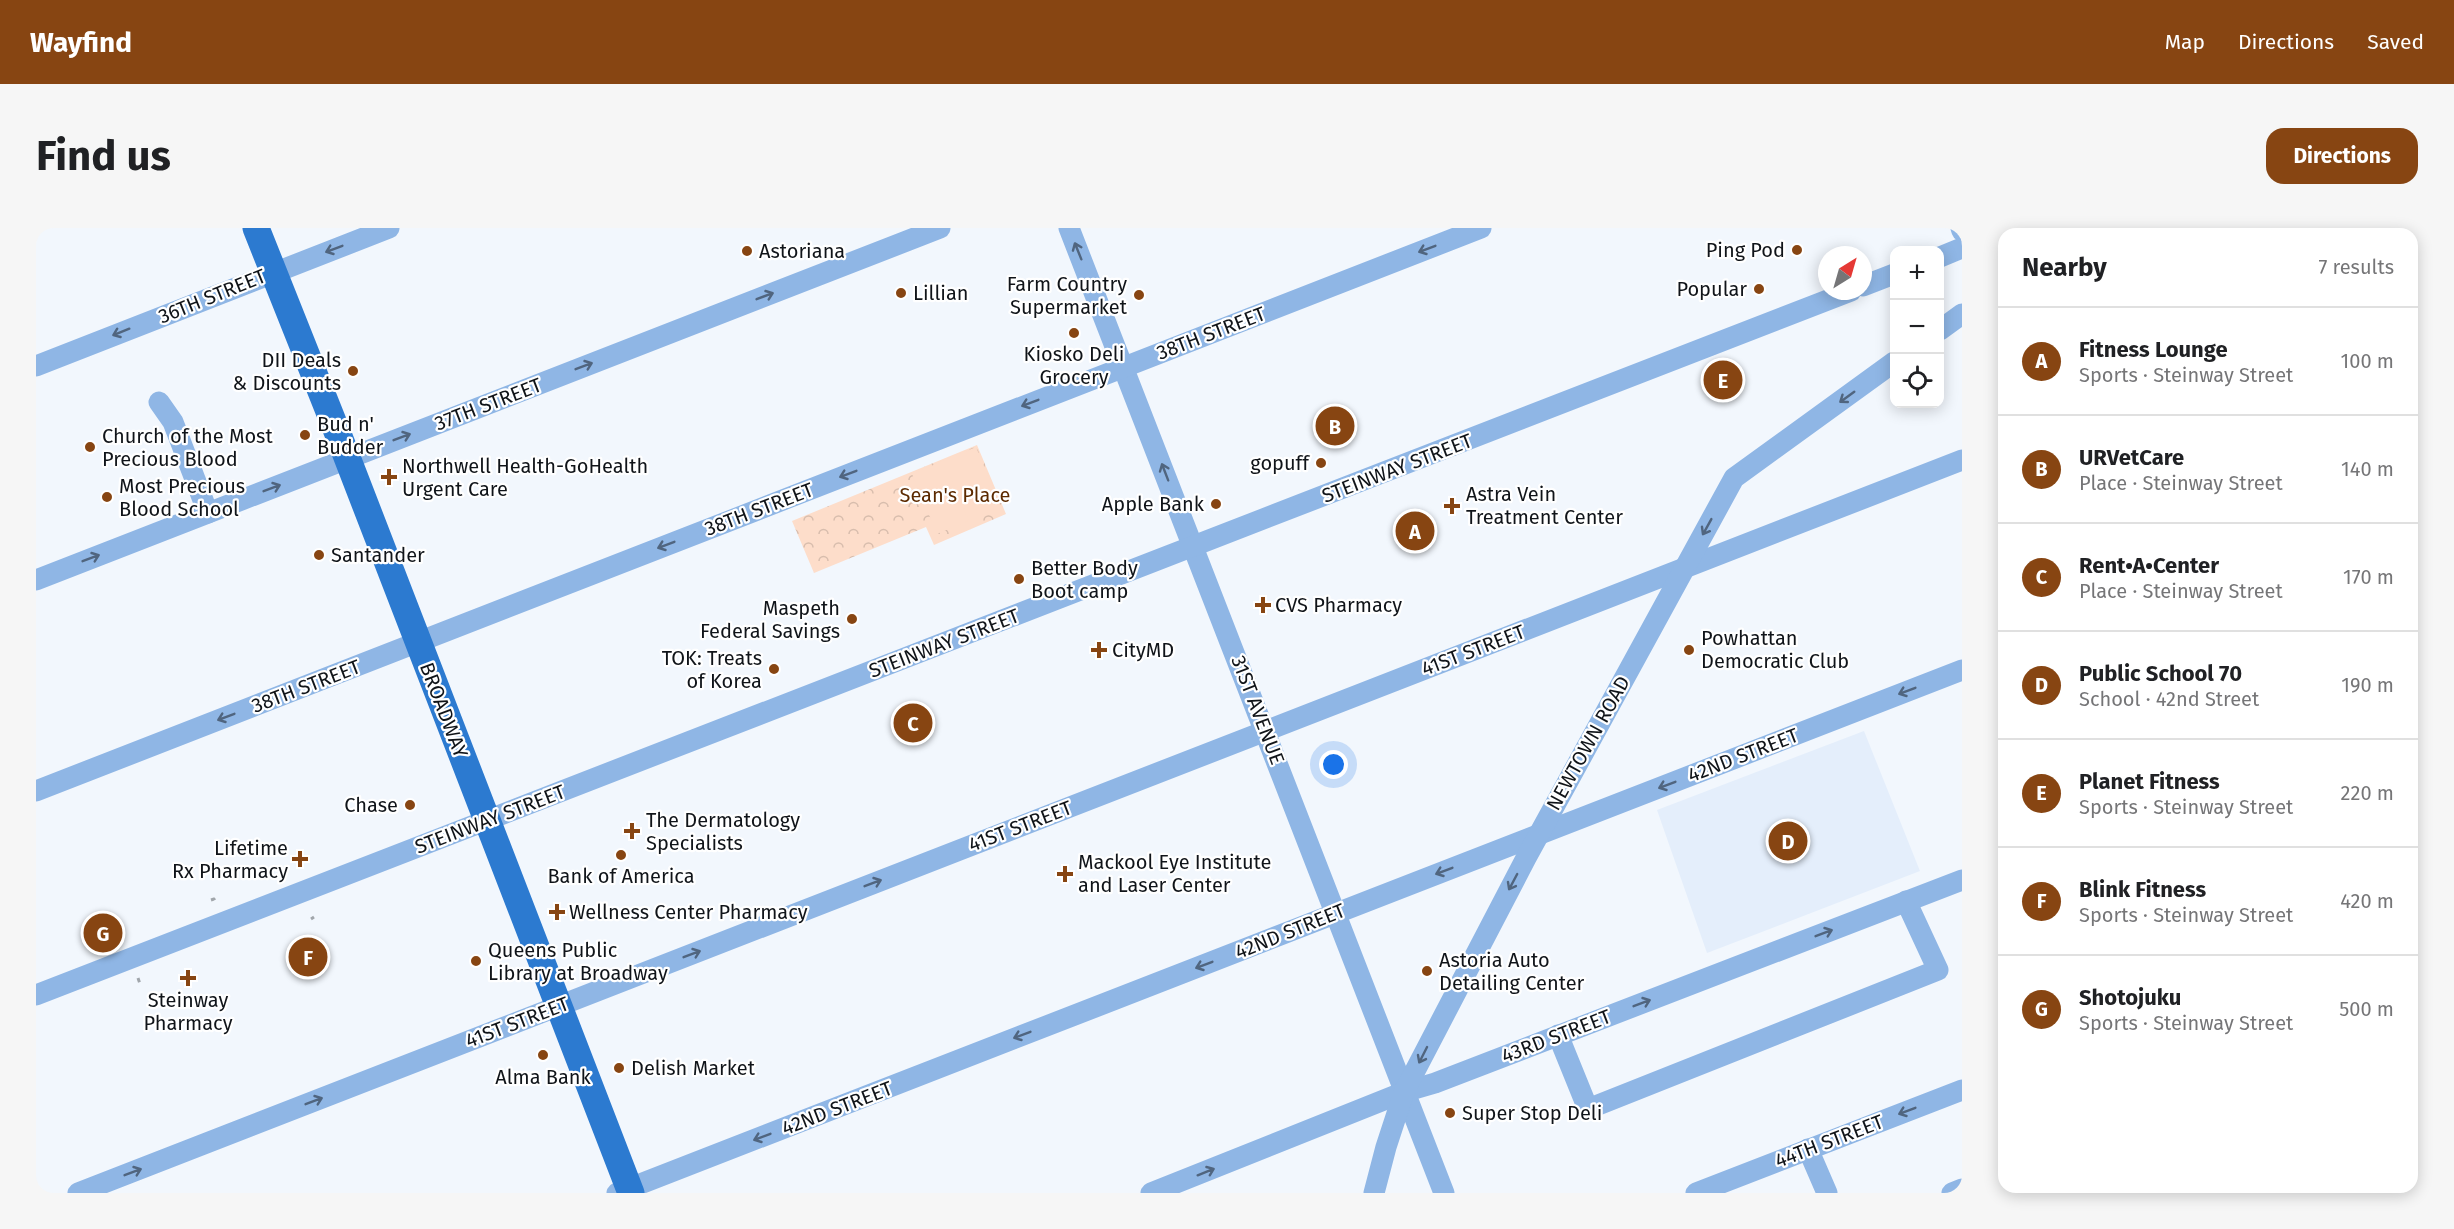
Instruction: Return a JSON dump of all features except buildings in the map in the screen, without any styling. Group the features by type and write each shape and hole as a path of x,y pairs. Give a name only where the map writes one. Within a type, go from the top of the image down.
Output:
{"main road":[{"name":"BROADWAY","path":"256,228 559,1006 626,1191"}],"street":[{"name":"36TH STREET","path":"36,366 389,228"},
{"name":"37TH STREET","path":"36,579 940,228"},
{"name":"31ST AVENUE","path":"1069,228 1444,1193"},
{"name":"38TH STREET","path":"36,790 1481,228"},
{"path":"1944,255 1962,248"},
{"path":"1872,283 1890,276"},
{"name":"STEINWAY STREET","path":"36,995 1828,300"},
{"path":"1944,327 1962,314"},
{"name":"NEWTOWN ROAD","path":"1374,1193 1404,1092 1538,835 1734,478 1890,366"},
{"path":"159,402 173,422 208,513"},
{"name":"41ST STREET","path":"78,1193 1962,460"},
{"name":"42ND STREET","path":"626,1191 1962,670"},
{"name":"43RD STREET","path":"1151,1193 1404,1092 1435,1083 1962,880"},
{"path":"1558,1035 1588,1109 1938,970 1906,901"},
{"name":"44TH STREET","path":"1696,1193 1962,1089"},
{"path":"1808,1149 1827,1193"},
{"path":"1952,1193 1962,1189"}],"path":[{"path":"138,978 140,984"}],"shaded area":[{"path":"1864,731 1920,871 1707,953 1657,810"}],"green space":[{"name":"Sean's Place","path":"977,445 1006,514 934,545 926,527 814,573 792,521"},
{"path":"976,447 1001,507 969,520 947,469 968,521 937,534 912,474"}],"place":[{"name":"Ping Pod","path":"1797,250"},
{"name":"Astoriana","path":"747,251"},
{"name":"Popular","path":"1759,289"},
{"name":"Lillian","path":"901,293"},
{"name":"Farm Country Supermarket","path":"1139,295"},
{"name":"Kiosko Deli Grocery","path":"1074,333"},
{"name":"DII Deals & Discounts","path":"353,371"},
{"name":"Planet Fitness","path":"1723,380"},
{"name":"URVetCare","path":"1335,426"},
{"name":"Bud n' Budder","path":"305,435"},
{"name":"Church of the Most Precious Blood","path":"90,447"},
{"name":"gopuff","path":"1321,463"},
{"name":"Northwell Health-GoHealth Urgent Care","path":"389,477"},
{"name":"Most Precious Blood School","path":"107,497"},
{"name":"Apple Bank","path":"1216,504"},
{"name":"Astra Vein Treatment Center","path":"1452,506"},
{"name":"Fitness Lounge","path":"1415,531"},
{"name":"Santander","path":"319,555"},
{"name":"Better Body Boot camp","path":"1019,579"},
{"name":"CVS Pharmacy","path":"1263,605"},
{"name":"Maspeth Federal Savings","path":"852,619"},
{"name":"CityMD","path":"1099,650"},
{"name":"Powhattan Democratic Club","path":"1689,650"},
{"name":"TOK: Treats of Korea","path":"774,669"},
{"name":"Rent•A•Center","path":"913,723"},
{"name":"Chase","path":"410,805"},
{"name":"The Dermatology Specialists","path":"632,831"},
{"name":"Public School 70","path":"1788,841"},
{"name":"Bank of America","path":"621,855"},
{"name":"Lifetime Rx Pharmacy","path":"300,859"},
{"name":"Mackool Eye Institute and Laser Center","path":"1065,874"},
{"name":"Wellness Center Pharmacy","path":"557,912"},
{"name":"Shotojuku","path":"103,933"},
{"name":"Blink Fitness","path":"308,957"},
{"name":"Queens Public Library at Broadway","path":"476,961"},
{"name":"Astoria Auto Detailing Center","path":"1427,971"},
{"name":"Steinway Pharmacy","path":"188,978"},
{"name":"Alma Bank","path":"543,1055"},
{"name":"Delish Market","path":"619,1068"},
{"name":"Super Stop Deli","path":"1450,1113"}]}
